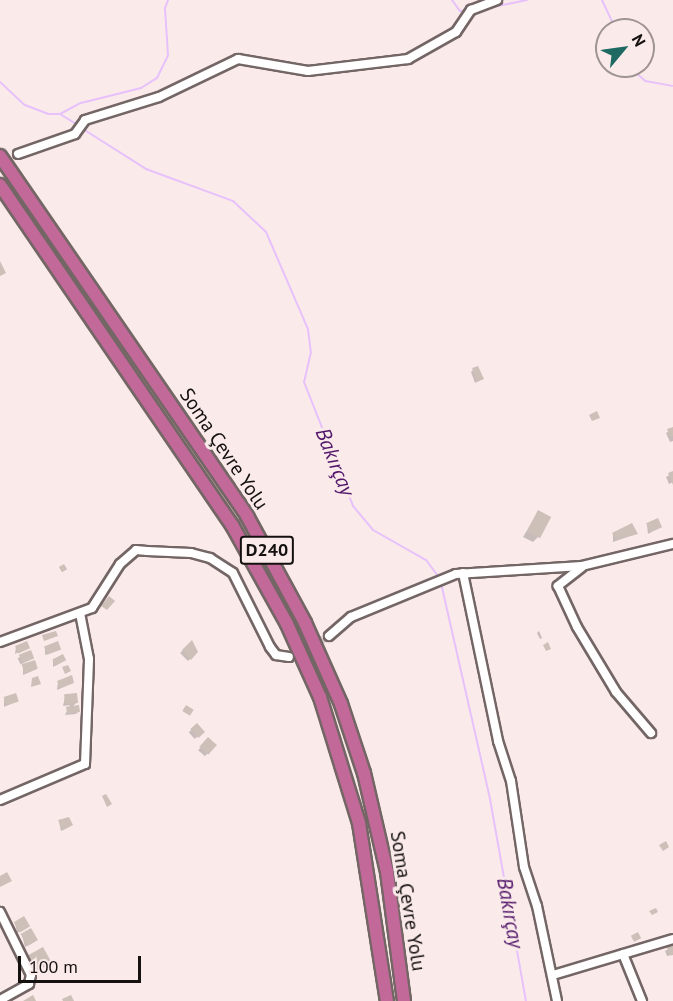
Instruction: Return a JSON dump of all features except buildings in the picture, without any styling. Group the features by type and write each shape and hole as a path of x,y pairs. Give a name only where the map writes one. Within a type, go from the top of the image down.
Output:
{"highway":[{"name":"Soma Çevre Yolu","path":"0,156 247,516 305,623 330,678 364,773 387,872 404,1001"},
{"name":"Soma Çevre Yolu","path":"0,185 232,525 287,624 320,697 359,823 387,1001"}],"street":[{"path":"18,154 75,134 85,120 159,97 238,59 308,71 408,59 456,32 471,10 497,0"},
{"path":"329,636 351,617 459,574 582,566 673,544"},
{"path":"0,642 92,608 120,564 136,550 191,553 210,558 233,573 270,647 276,655 289,657"},
{"path":"582,566 558,586 577,627 616,692 651,733"},
{"path":"459,574 498,741 511,781 524,867 558,1001"},
{"path":"0,800 85,764 89,659 80,613"},
{"path":"0,912 31,975 28,984 0,1000"},
{"path":"553,975 673,939"},
{"path":"623,954 642,1001"}],"waterway":[{"path":"60,114 81,103 141,88 157,78 168,55 165,8 168,0"},
{"path":"452,0 460,11 469,10"},
{"path":"483,9 527,0"},
{"path":"602,0 610,18"},
{"path":"642,78 645,81 673,86"},
{"name":"Bakırçay","path":"0,82 25,105 48,114 60,114 79,126"},
{"name":"Bakırçay","path":"83,129 146,169 233,201 266,232 308,329 311,352 304,382 353,506 373,530 426,560 439,577"},
{"name":"Bakırçay","path":"441,583 490,799 526,1001"}],"tunnel":[{"path":"295,654 329,636"}]}
